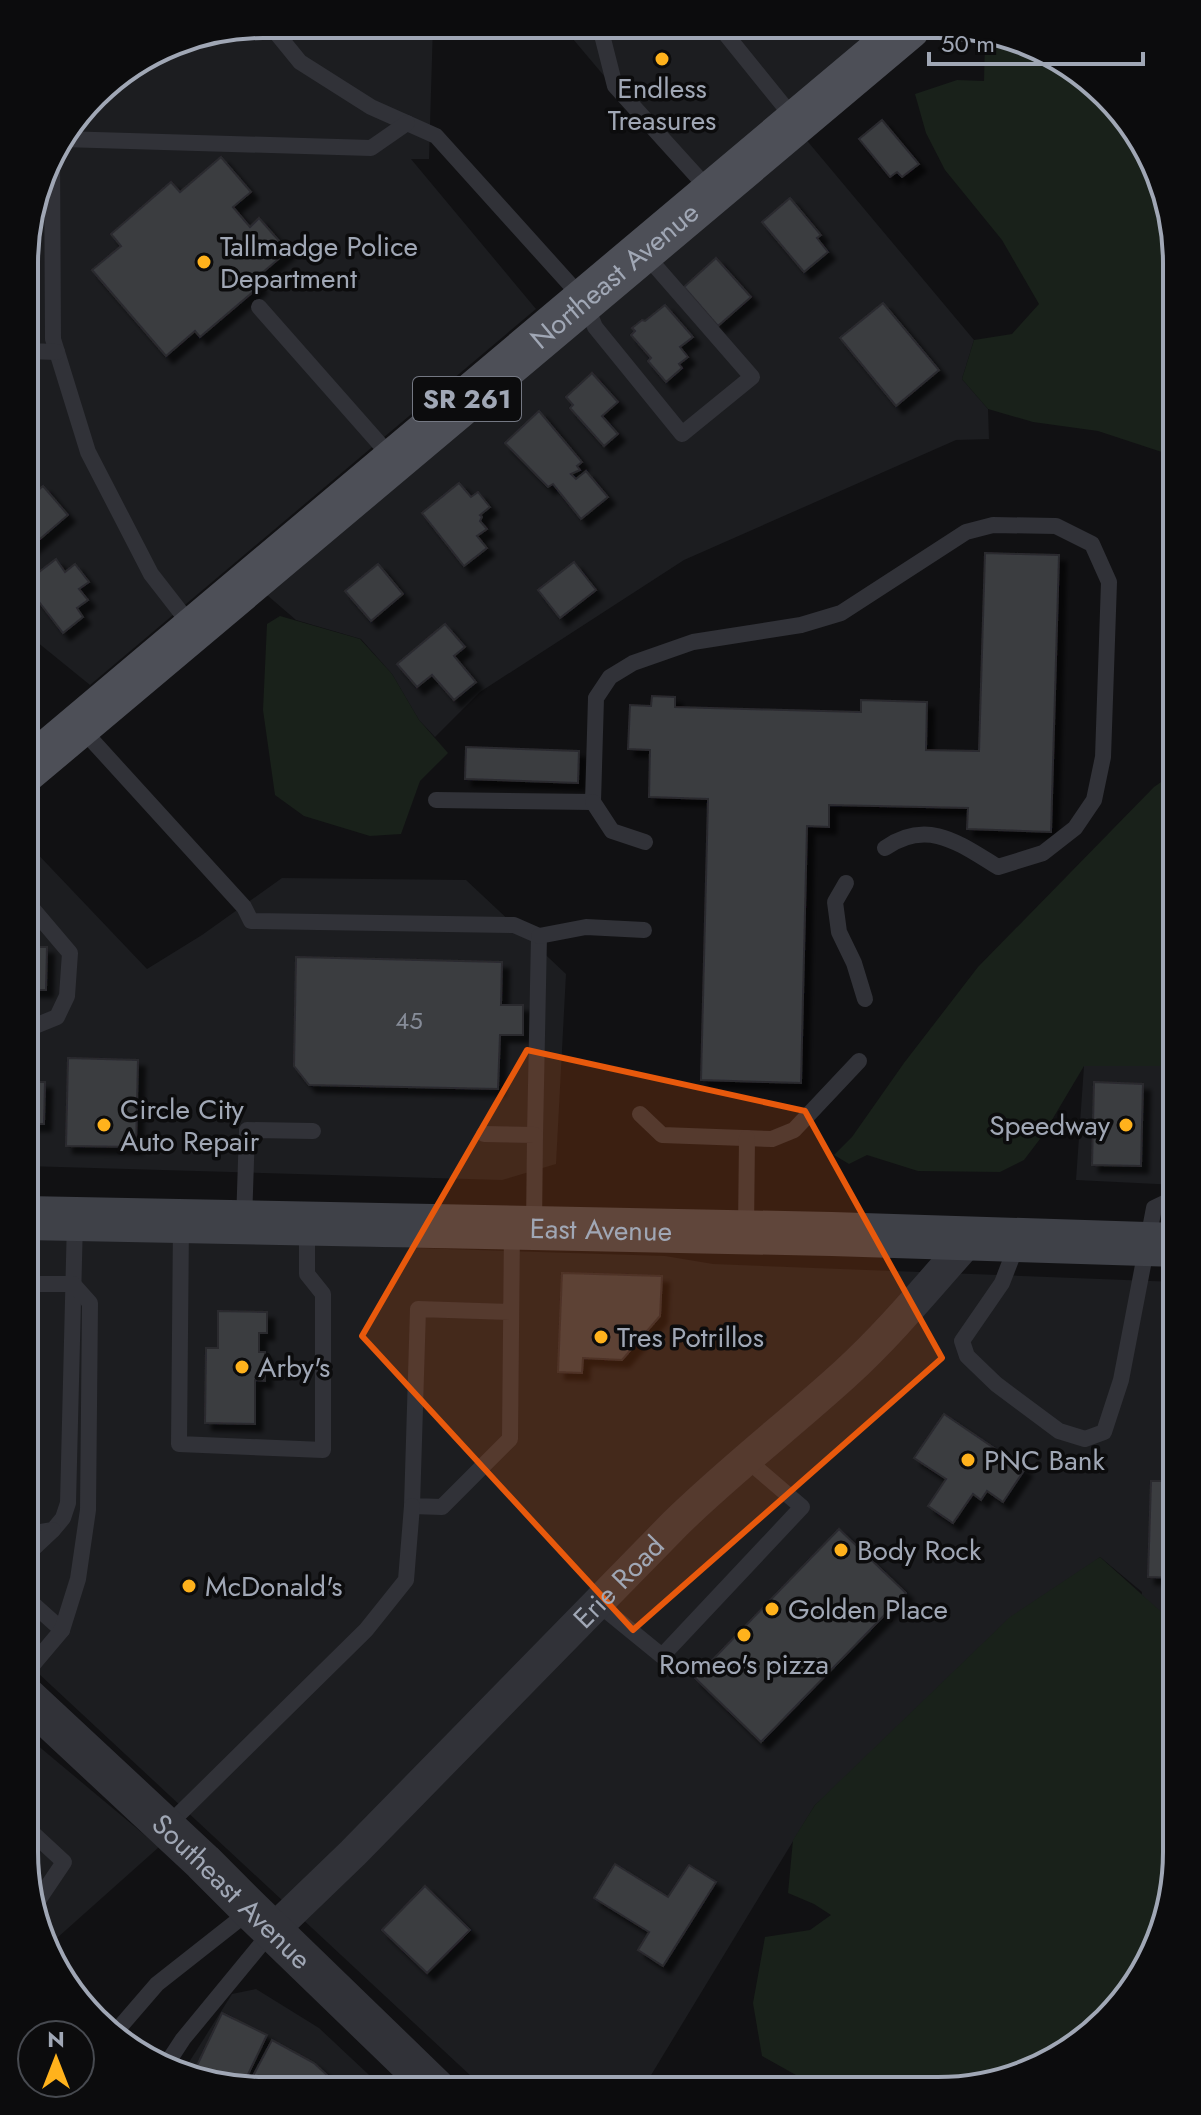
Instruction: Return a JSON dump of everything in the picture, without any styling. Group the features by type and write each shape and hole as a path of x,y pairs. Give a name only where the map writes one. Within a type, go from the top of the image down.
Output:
{"main road":[{"name":"Northeast Avenue","path":"38,760 896,38"},
{"name":"East Avenue","path":"38,1218 745,1232 1162,1244"}],"street":[{"name":"Erie Road","path":"261,1920 353,1853 682,1516 863,1357 971,1238"},
{"name":"Southeast Avenue","path":"38,1708 261,1920 413,2077"}],"lane":[{"path":"280,38 300,62 371,107 436,136 584,300 597,330 682,434 752,377 643,251"},
{"path":"603,38 615,86 712,193"},
{"path":"729,38 797,122"},
{"path":"75,139 371,148 407,123"},
{"path":"52,185 53,339 88,452 151,574 194,629"},
{"path":"259,307 394,460"},
{"path":"38,351 57,352"},
{"path":"645,842 612,831 593,802 596,698 610,677 633,663 693,642 801,625 841,613 966,532 993,525 1056,526 1092,544 1109,582 1103,757 1094,800 1075,828 1043,853 998,867 954,841 929,834 899,838 885,848"},
{"path":"78,726 244,907 251,921 514,925 539,936 586,927 644,930"},
{"path":"436,800 593,802"},
{"path":"846,883 835,902 839,932 854,963 865,999"},
{"path":"38,915 70,953 67,996 57,1017 38,1025"},
{"path":"412,1506 442,1507 510,1439 511,1312 535,1135 539,936"},
{"path":"640,1114 662,1135 772,1139 794,1130 859,1061"},
{"path":"244,1222 247,1130 313,1131"},
{"path":"484,1134 535,1135"},
{"path":"745,1232 747,1138"},
{"path":"1018,1240 1002,1283 962,1341 967,1356 996,1384 1059,1431 1085,1439 1104,1432 1162,1244 1154,1208 1163,1204"},
{"path":"38,1544 63,1518 68,1503 75,1219"},
{"path":"181,1221 179,1444 323,1450 323,1294 307,1274 307,1223"},
{"path":"38,1284 73,1284 90,1303 88,1510 78,1579 62,1630 38,1658"},
{"path":"166,1827 366,1630 406,1580 412,1506 418,1309 511,1312"},
{"path":"597,1603 662,1656 802,1507 746,1459"},
{"path":"38,1532 53,1530"},
{"path":"38,1609 62,1630"},
{"path":"38,1838 64,1862 42,1895"},
{"path":"121,2026 157,1984 261,1920"},
{"path":"171,2057 261,1920"}],"highlighted area":[{"path":"527,1050 805,1111 942,1358 633,1630 362,1336"}],"shaded area":[{"path":"248,38 433,38 429,159 411,159 536,309 90,685 38,643 38,263 42,219 55,177 68,150 84,126 126,84 150,68 191,50"},
{"path":"572,38 888,38 701,191"},
{"path":"985,43 1038,61 1086,94 1107,115 1140,163 1151,191 1161,234 1163,452 1098,431 1033,422 988,409 962,379 974,340 1012,334 1039,304 1002,240 945,170 926,133 915,94 957,80 984,81"},
{"path":"804,137 974,340 962,379 988,409 989,439 956,440 684,560 480,692 435,737 419,720 392,674 361,639 296,620 267,595"},
{"path":"280,616 360,639 392,674 419,720 448,753 420,781 401,834 370,836 304,816 275,795 263,710 267,624"},
{"path":"1163,781 1163,1066 1084,1066 1043,1135 1024,1160 1000,1172 918,1171 867,1155 849,1164 834,1155 852,1137 978,967"},
{"path":"38,854 147,969 202,935 282,878 466,880 566,974 556,1164 502,1180 38,1166"},
{"path":"1163,1065 1163,1184 1076,1180 1084,1066"},
{"path":"102,1238 665,1256 713,1264 1163,1281 1163,1620 1141,1602 1142,1592 1100,1557 815,1805 650,2077 472,2077 38,1673 38,1239"},
{"path":"1100,1557 1163,1613 1163,1867 1159,1896 1140,1952 1117,1989 1075,2031 1038,2054 1010,2065 967,2075 938,2077 800,2077 762,2056 753,2003 765,1937 810,1930 831,1915 788,1893 793,1840 815,1805 1010,1617"},
{"path":"38,1746 159,1847 56,1939 42,1896 38,1867"},
{"path":"256,1989 319,2028 371,2077 234,2075 188,2064 232,1994"}],"building":[{"path":"882,120 919,164 902,177 897,172 890,177 859,139"},
{"path":"221,157 251,192 233,207 250,227 259,218 288,251 255,279 260,286 200,337 195,331 166,356 92,270 121,246 111,234 171,182 180,192"},
{"path":"790,198 821,235 817,238 828,252 804,272 762,222"},
{"path":"716,258 751,297 718,326 684,287"},
{"path":"883,303 939,370 896,406 840,338"},
{"path":"665,305 693,337 680,347 688,357 679,364 682,368 666,382 631,335 635,331 632,328"},
{"path":"592,373 618,402 602,416 618,434 604,446 570,408 573,405 566,397"},
{"path":"539,411 582,462 577,466 580,470 571,474 576,479 586,471 608,497 581,519 553,484 548,487 505,443"},
{"path":"459,483 471,497 478,492 490,507 480,515 480,521 487,529 477,536 487,548 464,566 422,513"},
{"path":"43,486 68,515 38,541 38,490"},
{"path":"985,553 1059,555 1051,832 967,829 968,808 829,805 829,827 807,826 801,1083 701,1080 708,799 649,797 650,750 628,749 630,705 651,706 652,696 675,697 675,707 861,712 861,700 927,702 926,750 979,751"},
{"path":"56,559 65,572 75,564 89,582 79,589 88,600 77,608 83,617 63,633 38,601 38,573"},
{"path":"574,562 596,590 560,618 538,590"},
{"path":"378,564 403,594 371,621 345,591"},
{"path":"445,624 465,647 454,656 476,682 454,700 432,675 417,687 397,664"},
{"path":"466,747 579,751 578,783 465,779"},
{"path":"38,947 47,947 46,990 38,990"},
{"path":"296,957 502,962 501,1005 523,1005 523,1035 500,1035 498,1089 309,1085 294,1066"},
{"path":"68,1058 138,1060 136,1147 66,1146"},
{"path":"38,1082 45,1082 44,1124 38,1124"},
{"path":"1094,1082 1143,1084 1141,1166 1092,1165"},
{"name":"Tres Potrillos","path":"562,1273 662,1276 660,1316 622,1360 583,1358 582,1373 558,1372"},
{"path":"218,1311 267,1312 267,1333 259,1333 259,1352 265,1352 265,1381 255,1380 255,1424 205,1423 206,1348 218,1348"},
{"path":"944,1414 1025,1469 1003,1502 987,1491 981,1500 973,1494 953,1523 928,1506 946,1479 914,1458"},
{"path":"1151,1481 1163,1481 1163,1578 1148,1577"},
{"path":"839,1529 906,1593 761,1742 695,1678"},
{"path":"615,1864 668,1897 689,1865 716,1882 663,1966 638,1950 649,1932 594,1898"},
{"path":"425,1886 470,1930 427,1973 382,1930"},
{"path":"222,2013 267,2035 247,2076 197,2066"},
{"path":"272,2040 314,2063 329,2077 263,2077 253,2076"}],"place":[{"name":"Endless Treasures","path":"662,59"},
{"name":"Tallmadge Police Department","path":"204,262"},
{"name":"Circle City Auto Repair","path":"104,1125"},
{"name":"Speedway","path":"1126,1125"},
{"name":"Tres Potrillos","path":"601,1337"},
{"name":"Arby's","path":"242,1367"},
{"name":"PNC Bank","path":"968,1460"},
{"name":"Body Rock","path":"841,1550"},
{"name":"McDonald's","path":"189,1586"},
{"name":"Golden Place","path":"772,1609"},
{"name":"Romeo's pizza","path":"744,1635"}]}
